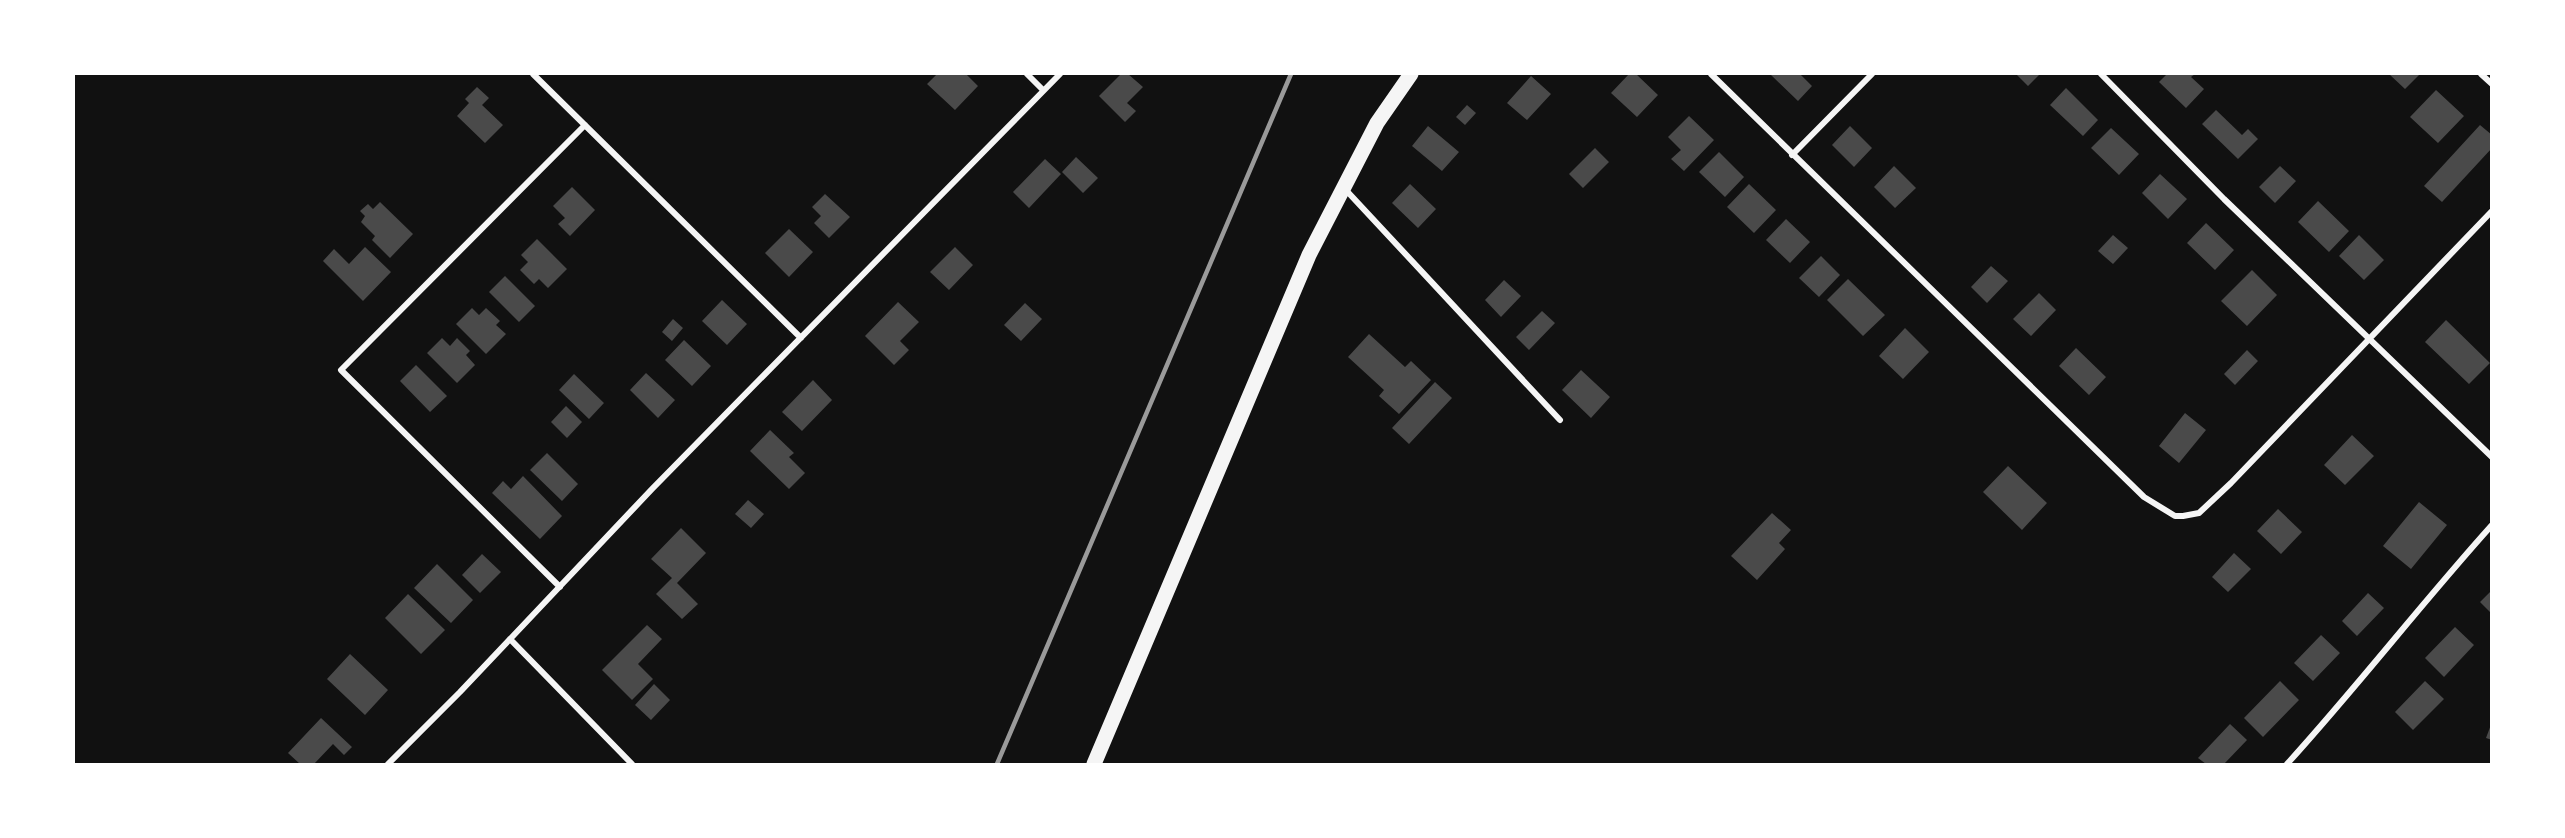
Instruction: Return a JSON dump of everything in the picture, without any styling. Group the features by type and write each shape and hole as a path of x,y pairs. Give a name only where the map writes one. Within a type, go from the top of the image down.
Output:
{"main road":[{"path":"1094,765 1309,255 1377,123 1411,74"}],"street":[{"path":"533,74 801,338"},
{"path":"1027,74 1043,90"},
{"path":"388,765 652,489 1060,74"},
{"path":"1711,74 2144,497 2175,516 2199,513 2231,483 2492,211"},
{"path":"1792,155 1872,74"},
{"path":"2101,74 2224,199 2492,457"},
{"path":"2481,74 2492,84"},
{"path":"560,587 341,370 585,125"},
{"path":"1344,187 1560,420"},
{"path":"2287,765 2340,706 2441,581 2492,525"},
{"path":"510,639 632,765"}],"building":[{"path":"937,74 966,74 978,86 955,110 927,84"},
{"path":"1121,74 1128,74 1143,87 1127,103 1136,111 1125,122 1099,96"},
{"path":"1629,74 1636,74 1658,95 1637,117 1611,93"},
{"path":"1800,74 1812,86 1798,101 1771,75"},
{"path":"2016,74 2040,74 2028,86"},
{"path":"2167,74 2195,74 2191,77 2204,89 2186,108 2159,82"},
{"path":"2389,74 2420,74 2405,89"},
{"path":"1531,76 1551,94 1527,120 1507,103"},
{"path":"477,87 489,98 482,105 503,125 485,143 457,116 469,103 465,99"},
{"path":"2066,88 2098,120 2083,136 2050,105"},
{"path":"2436,90 2464,116 2438,143 2410,117"},
{"path":"1467,105 1476,113 1465,125 1456,117"},
{"path":"2216,110 2242,135 2248,129 2258,139 2238,159 2202,124"},
{"path":"1689,116 1714,140 1684,171 1671,159 1681,150 1668,137"},
{"path":"2480,125 2492,135 2492,148 2442,202 2424,186"},
{"path":"1428,126 1459,152 1442,171 1412,146"},
{"path":"1850,126 1872,148 1854,167 1832,145"},
{"path":"2111,128 2139,154 2119,175 2091,148"},
{"path":"1595,148 1609,162 1583,188 1569,174"},
{"path":"1719,152 1744,177 1725,197 1699,172"},
{"path":"1076,157 1098,178 1083,193 1062,172"},
{"path":"1045,159 1061,174 1029,208 1013,192"},
{"path":"1894,166 1916,188 1895,208 1874,187"},
{"path":"2280,166 2296,181 2275,203 2259,187"},
{"path":"2160,174 2187,199 2168,219 2142,193"},
{"path":"1410,184 1436,209 1418,228 1392,203"},
{"path":"1749,184 1776,210 1754,233 1727,207"},
{"path":"572,187 595,210 570,236 558,224 565,218 553,206"},
{"path":"825,194 850,217 829,238 814,223 821,216 812,207"},
{"path":"2318,201 2349,231 2329,252 2298,222"},
{"path":"380,202 413,234 390,258 372,240 375,236 361,222 365,216 360,211 368,204 373,209"},
{"path":"1786,219 1810,242 1790,263 1766,240"},
{"path":"2206,223 2234,250 2215,270 2187,243"},
{"path":"789,229 813,252 789,277 765,253"},
{"path":"2113,235 2128,248 2113,264 2098,251"},
{"path":"2359,235 2384,260 2364,280 2339,256"},
{"path":"537,239 567,269 548,288 539,279 534,284 520,270 528,262 521,255"},
{"path":"365,247 391,272 363,301 323,261 334,249 349,264"},
{"path":"955,247 973,265 949,290 930,272"},
{"path":"1821,256 1840,275 1819,297 1799,278"},
{"path":"1991,266 2008,281 1987,303 1971,287"},
{"path":"2252,270 2277,295 2247,326 2221,301"},
{"path":"505,276 535,306 519,322 489,292"},
{"path":"1848,279 1885,315 1863,336 1827,300"},
{"path":"1504,280 1521,296 1501,317 1485,300"},
{"path":"2039,293 2056,310 2031,336 2013,319"},
{"path":"722,300 747,324 727,345 702,321"},
{"path":"898,302 919,322 900,341 909,350 894,365 865,336"},
{"path":"1025,303 1042,319 1021,341 1004,325"},
{"path":"472,308 479,315 486,308 500,321 496,325 506,334 486,354 456,324"},
{"path":"1542,311 1555,323 1529,350 1516,337"},
{"path":"673,319 683,328 672,341 662,332"},
{"path":"2446,320 2490,363 2469,384 2425,342"},
{"path":"1905,328 1929,352 1903,379 1879,356"},
{"path":"1369,334 1405,367 1411,361 1431,380 1399,414 1379,396 1384,390 1348,357"},
{"path":"442,338 450,346 457,338 470,351 466,355 475,365 457,383 427,353"},
{"path":"684,340 711,366 692,386 665,360"},
{"path":"2076,348 2106,377 2089,395 2059,366"},
{"path":"2247,350 2258,361 2235,385 2224,374"},
{"path":"416,365 447,396 430,412 400,381"},
{"path":"1581,370 1610,397 1591,418 1562,390"},
{"path":"646,373 675,400 658,418 630,390"},
{"path":"574,374 604,403 589,419 559,390"},
{"path":"813,380 832,400 802,431 782,412"},
{"path":"1435,382 1452,398 1409,444 1392,428"},
{"path":"566,406 582,422 567,438 551,422"},
{"path":"2185,413 2206,430 2179,463 2159,446"},
{"path":"770,430 794,453 789,457 805,473 789,489 750,451"},
{"path":"2352,435 2374,456 2345,485 2324,465"},
{"path":"547,453 578,484 562,501 530,470"},
{"path":"2008,466 2047,503 2022,530 1983,492"},
{"path":"523,476 562,516 540,539 492,493 503,481 511,489"},
{"path":"748,500 764,514 751,528 735,514"},
{"path":"2419,502 2447,525 2411,569 2383,546"},
{"path":"2278,509 2302,532 2281,554 2257,531"},
{"path":"1772,513 1791,530 1779,543 1785,549 1757,580 1731,556"},
{"path":"681,528 706,553 677,583 698,604 682,619 656,594 672,578 651,559"},
{"path":"2234,553 2251,569 2228,592 2212,577"},
{"path":"482,554 501,572 480,593 462,575"},
{"path":"437,564 473,600 451,623 414,588"},
{"path":"2492,590 2492,614 2480,602"},
{"path":"2368,593 2384,608 2357,636 2342,621"},
{"path":"408,594 445,630 421,654 385,618"},
{"path":"647,625 662,639 638,664 653,679 632,700 602,670"},
{"path":"2455,627 2474,645 2444,677 2425,658"},
{"path":"2321,635 2340,653 2313,681 2294,663"},
{"path":"350,654 388,690 365,715 327,679"},
{"path":"2280,681 2299,700 2263,737 2244,718"},
{"path":"2425,681 2444,699 2413,730 2395,712"},
{"path":"654,684 670,700 651,720 635,705"},
{"path":"321,718 352,747 344,755 333,744 314,764 300,764 288,753"},
{"path":"2492,722 2492,740 2486,738"},
{"path":"2230,724 2247,740 2224,764 2206,764 2198,758"}],"railway":[{"path":"997,764 1291,74"}]}
